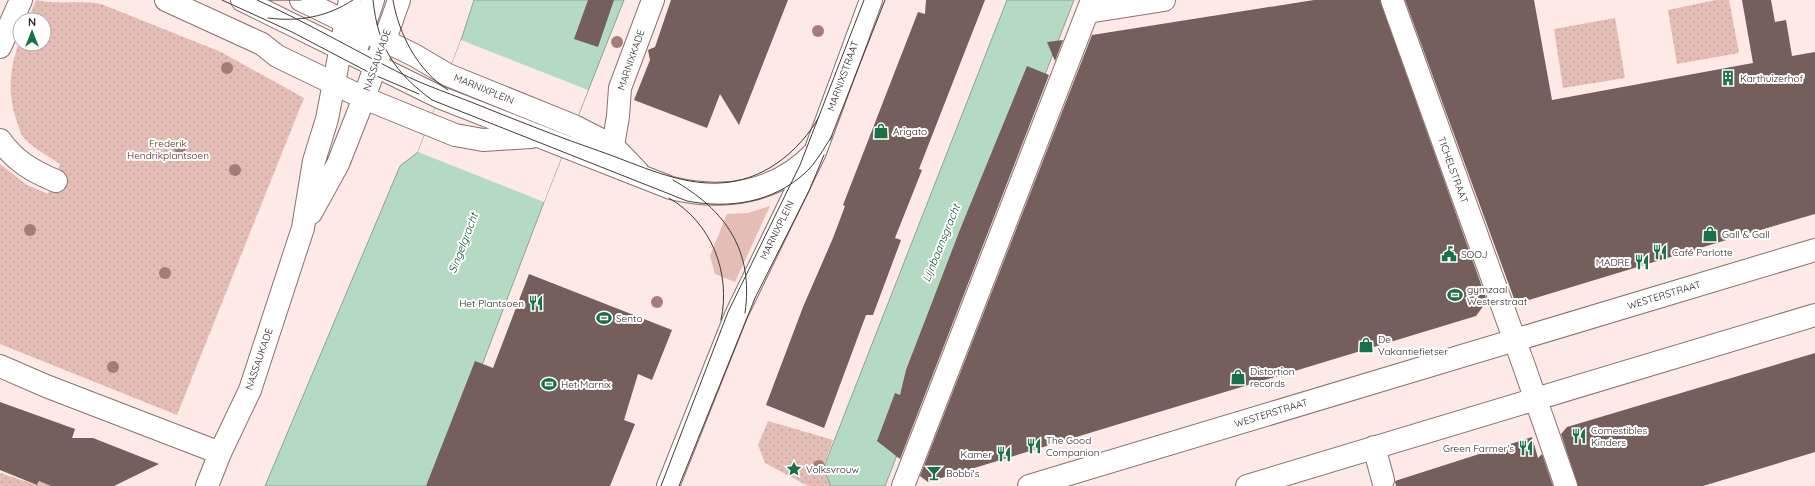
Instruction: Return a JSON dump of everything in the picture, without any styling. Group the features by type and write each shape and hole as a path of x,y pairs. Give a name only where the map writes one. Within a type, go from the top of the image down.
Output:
{"street":[{"path":"0,47 21,0"},
{"path":"166,0 262,44 277,56 364,98"},
{"path":"242,0 375,66"},
{"path":"301,0 354,27 385,40"},
{"name":"NASSAUKADE","path":"350,0 354,27"},
{"name":"NASSAUKADE","path":"207,486 220,453 250,390 303,228 314,161 327,119 333,82 347,52 354,27 373,0"},
{"name":"NASSAUKADE","path":"303,228 338,164 364,98 399,0"},
{"name":"MARNIXKADE","path":"613,146 618,116 620,88 653,0"},
{"name":"MARNIXSTRAAT","path":"815,152 871,0"},
{"path":"903,486 1090,6 1164,0"},
{"name":"TICHELSTRAAT","path":"1392,0 1514,339"},
{"name":"MARNIXPLEIN","path":"385,40 448,75 574,126 613,146 642,176"},
{"name":"MARNIXPLEIN","path":"375,66 439,97 683,191 706,194 735,194 751,190 787,175 799,167 815,152"},
{"name":"MARNIXPLEIN","path":"364,98 455,134 483,140 523,137 546,139"},
{"path":"0,140 12,156 22,164 34,172 56,181"},
{"name":"MARNIXPLEIN","path":"672,485 736,315 815,152"},
{"name":"WESTERSTRAAT","path":"1029,486 1514,339 1815,250"},
{"path":"1247,486 1815,315"},
{"path":"1514,339 1566,486"},
{"path":"0,366 220,453"},
{"path":"1374,447 1383,480"}],"green space":[{"name":"Frederik Hendrikplantsoen","path":"36,0 101,4 221,52 304,98 177,415 0,344 0,164 27,185 48,194 60,164 34,147 21,134 11,99 12,69 16,52 52,52 52,12 31,12"},
{"path":"1716,0 1729,0 1739,53 1677,64 1668,10"},
{"path":"1615,18 1625,78 1563,88 1554,29"},
{"path":"770,206 735,282 715,274 710,256 727,214 748,213"},
{"path":"768,421 833,440 823,467 831,486 808,486 765,463 758,445"},
{"path":"0,473 37,485 39,481 52,486 0,486"}],"water":[{"name":"Singelgracht","path":"474,0 624,0 544,202 436,486 265,486 400,166 418,152 461,40"},
{"name":"Lijnbaansgracht","path":"1007,0 1074,0 885,486 831,486 826,475 825,464"}],"pier":[{"path":"461,40 588,90 544,202 418,152"}],"building":[{"path":"588,0 614,0 598,47 574,39"},
{"path":"671,0 788,0 739,125 720,94 707,128 634,100 650,60 648,50 655,47"},
{"path":"926,0 985,0 919,169 922,170 895,238 901,240 873,315 866,315 824,428 766,405 803,307 833,238 845,206 843,205 918,12 925,14"},
{"path":"1314,0 1380,0 1487,301 1476,316 928,482 920,476 1092,35"},
{"path":"1405,0 1534,0 1552,100 1753,63 1742,0 1771,0 1775,22 1786,20 1792,56 1815,52 1815,214 1516,304"},
{"path":"1063,40 1055,61 1047,42"},
{"path":"1027,66 1049,75 900,459 877,441 895,393 900,395 906,370 961,227"},
{"name":"Het Marnix","path":"529,274 672,330 652,380 638,374 624,420 635,424 610,486 426,486 475,361 493,368"},
{"path":"1815,353 1815,452 1703,486 1578,486 1561,434 1567,427"},
{"path":"0,402 75,429 72,438 93,438 159,464 114,486 51,486 39,481 37,485 0,470"},
{"path":"1532,437 1538,458 1542,454 1553,486 1396,486 1395,481"}],"tram line":[{"path":"222,0 292,32 372,74 419,94"},
{"path":"257,0 420,82 541,130 659,173 689,181 704,183 735,181 764,171 778,163 790,153 811,130 819,117"},
{"path":"270,0 301,0"},
{"path":"268,18 302,19 312,17 333,11 353,0"},
{"path":"373,0 379,32 390,57 407,79 432,100 687,201 734,204 764,197 779,191 792,183 813,165 832,136"},
{"path":"393,0 400,26 412,51 428,73 448,90"},
{"path":"661,486 728,312 800,165 864,0"},
{"path":"830,140 885,0"},
{"path":"679,486 755,298 809,191 824,155"},
{"path":"673,180 692,192 708,205 732,234 740,252 745,270 747,291 745,313"},
{"path":"669,198 684,208 697,221 707,235 715,251 720,267 723,285 721,320"}],"place":[{"name":"Karthuizerhof","path":"1728,78"},
{"name":"Arigato","path":"881,131"},
{"name":"Gall & Gall","path":"1710,234"},
{"name":"Café Parlotte","path":"1660,252"},
{"name":"SOOJ","path":"1449,254"},
{"name":"MADRE","path":"1642,262"},
{"name":"gymzaal Westerstraat","path":"1455,295"},
{"name":"Het Plantsoen","path":"536,303"},
{"name":"Sento","path":"604,318"},
{"name":"De Vakantiefietser","path":"1366,345"},
{"name":"Distortion records","path":"1238,377"},
{"name":"Het Marnix","path":"549,384"},
{"name":"Comestibles Kinders","path":"1579,436"},
{"name":"The Good Companion","path":"1034,446"},
{"name":"Green Farmer's","path":"1526,448"},
{"name":"Kamer","path":"1004,454"},
{"name":"Volksvrouw","path":"794,469"},
{"name":"Bobbi's","path":"934,473"}]}
